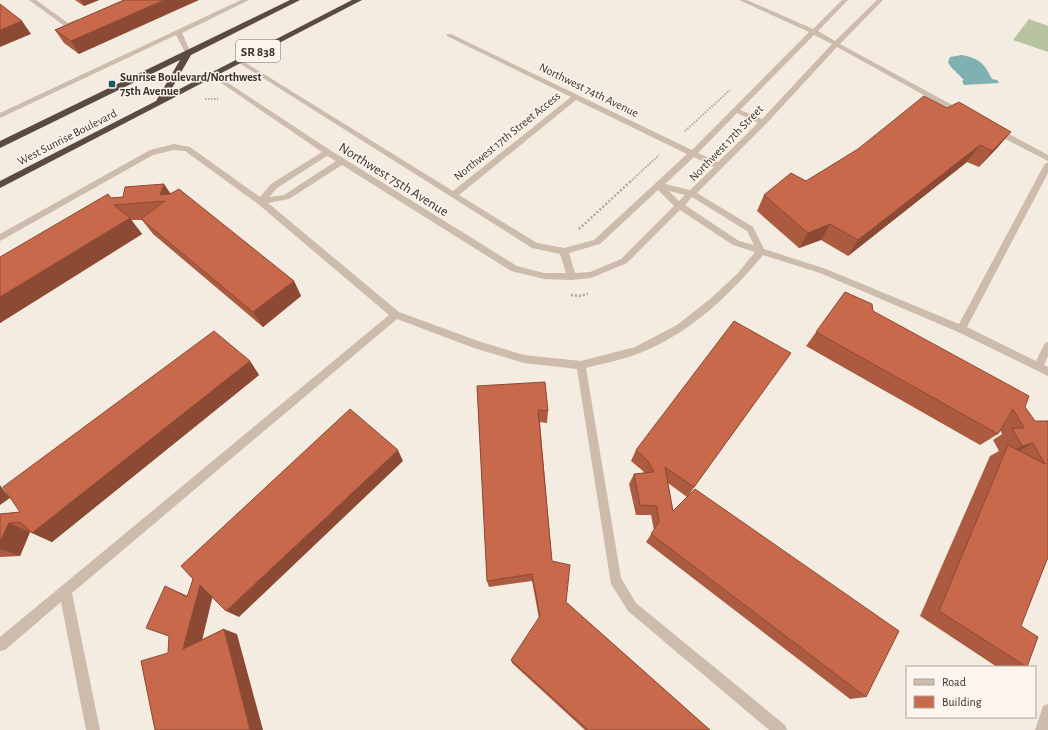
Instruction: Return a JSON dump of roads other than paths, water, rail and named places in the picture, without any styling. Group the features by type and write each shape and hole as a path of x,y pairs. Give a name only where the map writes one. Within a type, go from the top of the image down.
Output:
{"highway":[{"name":"West Sunrise Boulevard","path":"0,145 296,0"},
{"name":"West Sunrise Boulevard","path":"0,184 358,0"},
{"path":"158,103 188,53"}],"street":[{"path":"32,0 68,26 88,17"},
{"path":"0,116 246,0"},
{"path":"742,0 812,31 835,45 972,118"},
{"name":"Northwest 17th Street","path":"564,251 597,242 693,153 812,31 845,0"},
{"name":"Northwest 17th Street","path":"572,277 590,275 624,261 693,194 880,0"},
{"path":"178,32 188,53"},
{"name":"Northwest 74th Avenue","path":"449,35 719,166"},
{"name":"Northwest 75th Avenue","path":"239,61 535,246 564,251"},
{"name":"Northwest 75th Avenue","path":"213,75 327,152 514,269 544,276 572,277"},
{"name":"Northwest 17th Street Access","path":"453,195 576,96"},
{"path":"736,110 763,122"},
{"path":"986,126 1048,158"},
{"path":"0,238 150,153 174,147 187,149 261,202 396,315 477,346 524,359 581,365 637,350 680,328 713,302 740,276 761,251"},
{"path":"261,202 274,186 327,152"},
{"path":"261,202 286,197 342,161"},
{"path":"961,329 1048,165"},
{"path":"658,185 693,194 750,230 761,251"},
{"path":"658,185 680,206 736,243 823,270 961,329 1048,372"},
{"path":"564,251 572,277"},
{"path":"0,645 396,315"},
{"path":"1038,367 1048,346"},
{"path":"581,365 615,580 632,606 780,730"},
{"path":"65,591 93,730"},
{"path":"1042,730 1048,711"}],"water":[{"path":"962,55 981,62 992,79 997,80 999,83 964,85 962,81 964,80 948,62 950,57"}],"place":[{"name":"Sunrise Boulevard/Northwest 75th Avenue","path":"112,84"}]}
